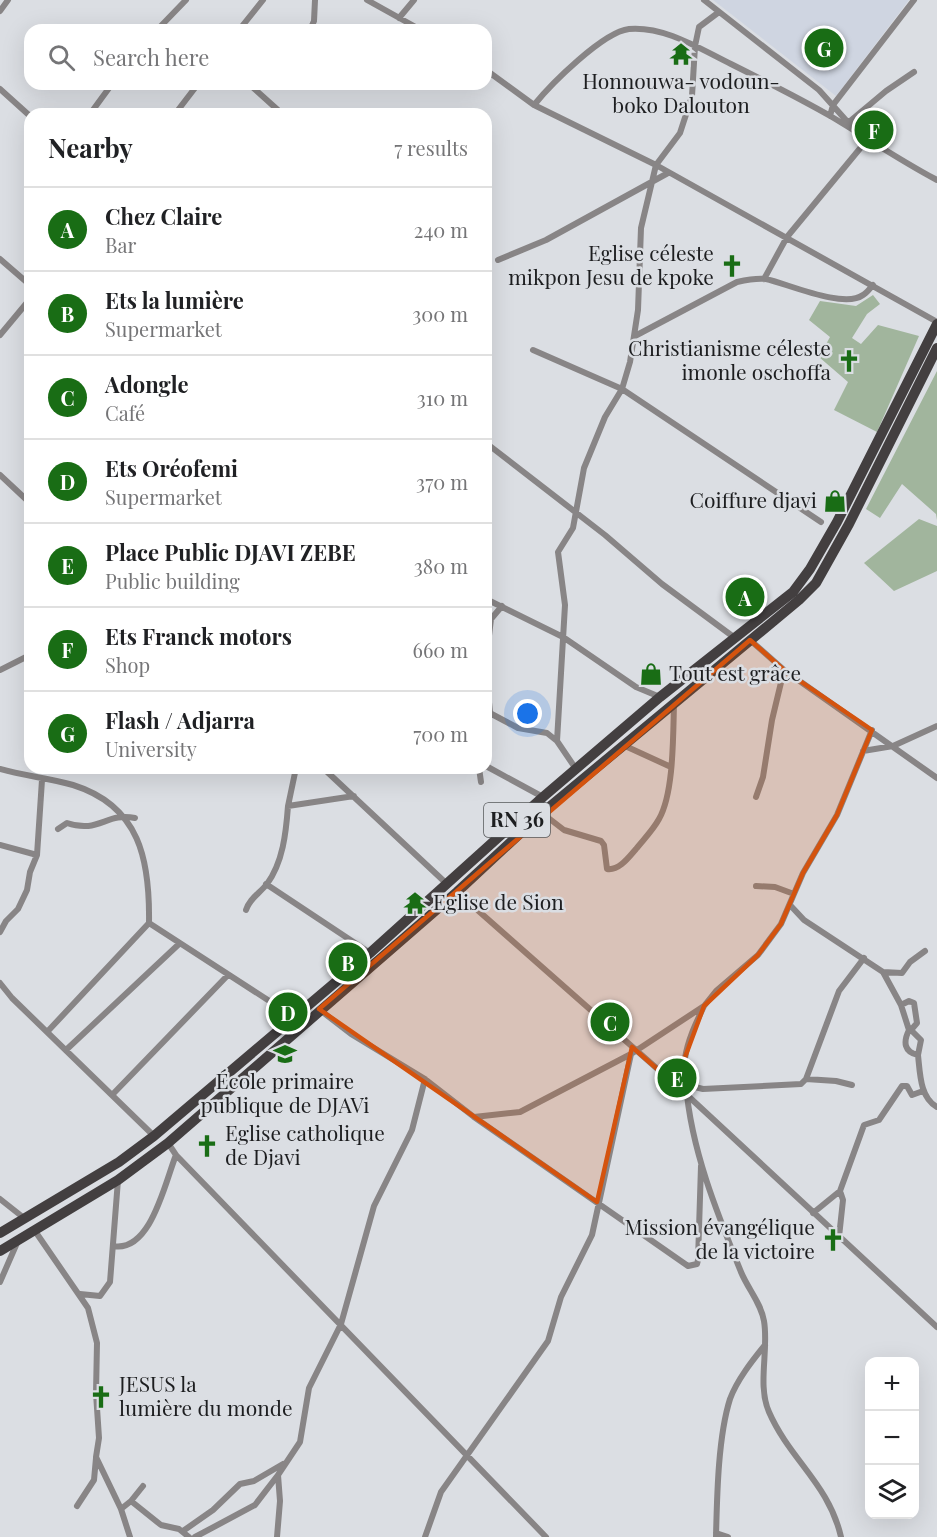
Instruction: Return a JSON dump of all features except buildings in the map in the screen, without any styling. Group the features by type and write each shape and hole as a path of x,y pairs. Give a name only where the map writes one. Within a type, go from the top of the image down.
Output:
{"main road":[{"name":"RN 36","path":"0,1233 119,1162 154,1136 370,953 543,797 660,697 792,592 810,569 869,459 937,323"},
{"name":"RN 36","path":"0,1251 118,1180 168,1143 319,1009 457,892 542,813 799,600 816,583 849,524 937,348"}],"street":[{"path":"0,11 8,0"},
{"path":"163,24 186,0"},
{"path":"244,24 263,0"},
{"path":"313,24 315,0"},
{"path":"367,0 410,24"},
{"path":"399,18 414,0"},
{"path":"704,0 833,105 854,131"},
{"path":"830,116 833,105 914,0"},
{"path":"557,741 566,591 558,552 573,528 587,460 605,417 622,389 635,336 640,237 656,165 680,133 692,96 695,46 699,27 719,12"},
{"path":"534,105 551,85 575,64 621,31 654,31 695,46 830,116 937,180"},
{"path":"849,122 879,96 914,72"},
{"path":"492,74 534,105 656,165 937,323"},
{"path":"0,89 24,111"},
{"path":"94,108 108,90"},
{"path":"180,108 193,90"},
{"path":"256,90 276,108"},
{"path":"764,279 787,237 867,140"},
{"path":"498,260 546,240 668,173"},
{"path":"0,259 24,280"},
{"path":"635,336 737,282 764,279 820,295 853,299 862,296 873,285"},
{"path":"0,335 24,306"},
{"path":"533,350 622,389 821,522"},
{"path":"492,448 605,535 662,585 683,597 727,634 736,638"},
{"path":"0,475 24,497"},
{"path":"492,602 563,637 636,687 660,697"},
{"path":"492,619 502,606"},
{"path":"750,640 784,670 937,778"},
{"path":"0,670 24,658"},
{"path":"756,796 763,777 772,720 784,670"},
{"path":"542,813 564,830 601,841 604,846 604,865 607,869 615,868 630,857 659,820 667,797 674,702"},
{"path":"492,713 518,728 547,733 557,741 576,769"},
{"path":"863,751 893,746 937,726"},
{"path":"474,1117 520,1112 633,1052 704,1006 768,944 790,905 810,859 837,815 872,730"},
{"path":"623,745 670,767"},
{"path":"0,769 72,785 93,793 123,816 144,855 149,923 48,1031"},
{"path":"492,769 543,797"},
{"path":"246,910 248,902 266,884 283,849 295,774"},
{"path":"330,774 448,885"},
{"path":"480,774 481,782"},
{"path":"0,932 6,921 18,909 27,890 30,872 37,855 42,780"},
{"path":"288,806 354,796"},
{"path":"58,829 67,823 84,828 95,827 123,816 135,818"},
{"path":"0,845 37,855"},
{"path":"266,884 370,953"},
{"path":"756,886 774,887 794,894"},
{"path":"457,892 633,1052 687,1095 937,1327"},
{"path":"790,905 804,920 883,972 901,1005 910,1030 921,1040 918,1055 923,1091 928,1102 937,1107"},
{"path":"149,923 274,1004 291,1019"},
{"path":"66,1050 179,944"},
{"path":"883,972 902,973 910,962 925,951"},
{"path":"687,1085 703,1089 801,1084 806,1079 839,991 864,958"},
{"path":"112,1095 228,975"},
{"path":"0,983 12,998 154,1136"},
{"path":"901,1005 909,1001 914,1003 917,1023 904,1040 911,1053 918,1055"},
{"path":"704,1006 689,1038 684,1060 687,1095 701,1163 742,1275 759,1304 764,1321 768,1409 796,1459 813,1476 828,1498 841,1537"},
{"path":"319,1009 351,1034 425,1079 474,1117 688,1266 693,1266 698,1260 701,1163"},
{"path":"425,1537 441,1492 548,1341 561,1297 592,1235 597,1202 606,1177 633,1052"},
{"path":"195,1537 255,1505 300,1442 309,1388 341,1324 374,1206 412,1131 425,1079"},
{"path":"806,1079 836,1081 852,1085"},
{"path":"813,1213 840,1191 864,1125 879,1120 902,1086 907,1086 912,1095 923,1091"},
{"path":"168,1143 176,1155 546,1537"},
{"path":"113,1246 125,1248 133,1244 146,1228 158,1206 176,1155"},
{"path":"80,1294 91,1297 100,1296 106,1291 110,1282 118,1180"},
{"path":"839,1237 843,1200 840,1191"},
{"path":"0,1198 24,1218"},
{"path":"36,1231 88,1308 97,1343 96,1393 99,1438 94,1480 77,1506"},
{"path":"0,1282 18,1240"},
{"path":"728,1537 716,1535 717,1496 730,1400 748,1368 766,1345"},
{"path":"96,1457 121,1509 130,1537"},
{"path":"183,1531 213,1510 240,1484 254,1481 284,1463"},
{"path":"277,1537 280,1501 278,1475"},
{"path":"121,1509 143,1486"},
{"path":"131,1501 161,1525 183,1531 189,1537"}],"highlighted area":[{"path":"750,640 784,670 872,730 837,815 803,873 781,924 758,955 704,1006 684,1060 687,1095 632,1047 597,1202 319,1009"}],"shaded area":[{"path":"713,0 909,0 836,96"}],"green space":[{"path":"873,295 880,304 867,314 852,338 861,344 878,325 919,336 877,432 834,410 848,382 819,357 830,337 809,320 820,301 856,306"},
{"path":"937,371 937,520 936,514 902,484 880,518 866,509"},
{"path":"919,519 937,526 937,571 894,591 864,563"}],"place":[{"name":"Flash / Adjarra","path":"824,48"},
{"name":"Honnouwa- vodoun- boko Dalouton","path":"681,54"},
{"name":"Ets Franck motors","path":"874,130"},
{"name":"Eglise céleste mikpon Jesu de kpoke","path":"732,266"},
{"name":"Christianisme céleste imonle oschoffa","path":"849,361"},
{"name":"Coiffure djavi","path":"835,501"},
{"name":"Chez Claire","path":"745,597"},
{"name":"Tout est grâce","path":"651,674"},
{"name":"Eglise de Sion","path":"415,903"},
{"name":"Ets la lumière","path":"348,962"},
{"name":"Ets Oréofemi","path":"288,1012"},
{"name":"Adongle","path":"610,1022"},
{"name":"École primaire publique de DJAVi","path":"285,1054"},
{"name":"Place Public DJAVI ZEBE","path":"677,1078"},
{"name":"Eglise catholique de Djavi","path":"207,1146"},
{"name":"Mission évangélique de la victoire","path":"833,1240"},
{"name":"JESUS la lumière du monde","path":"101,1397"}]}
